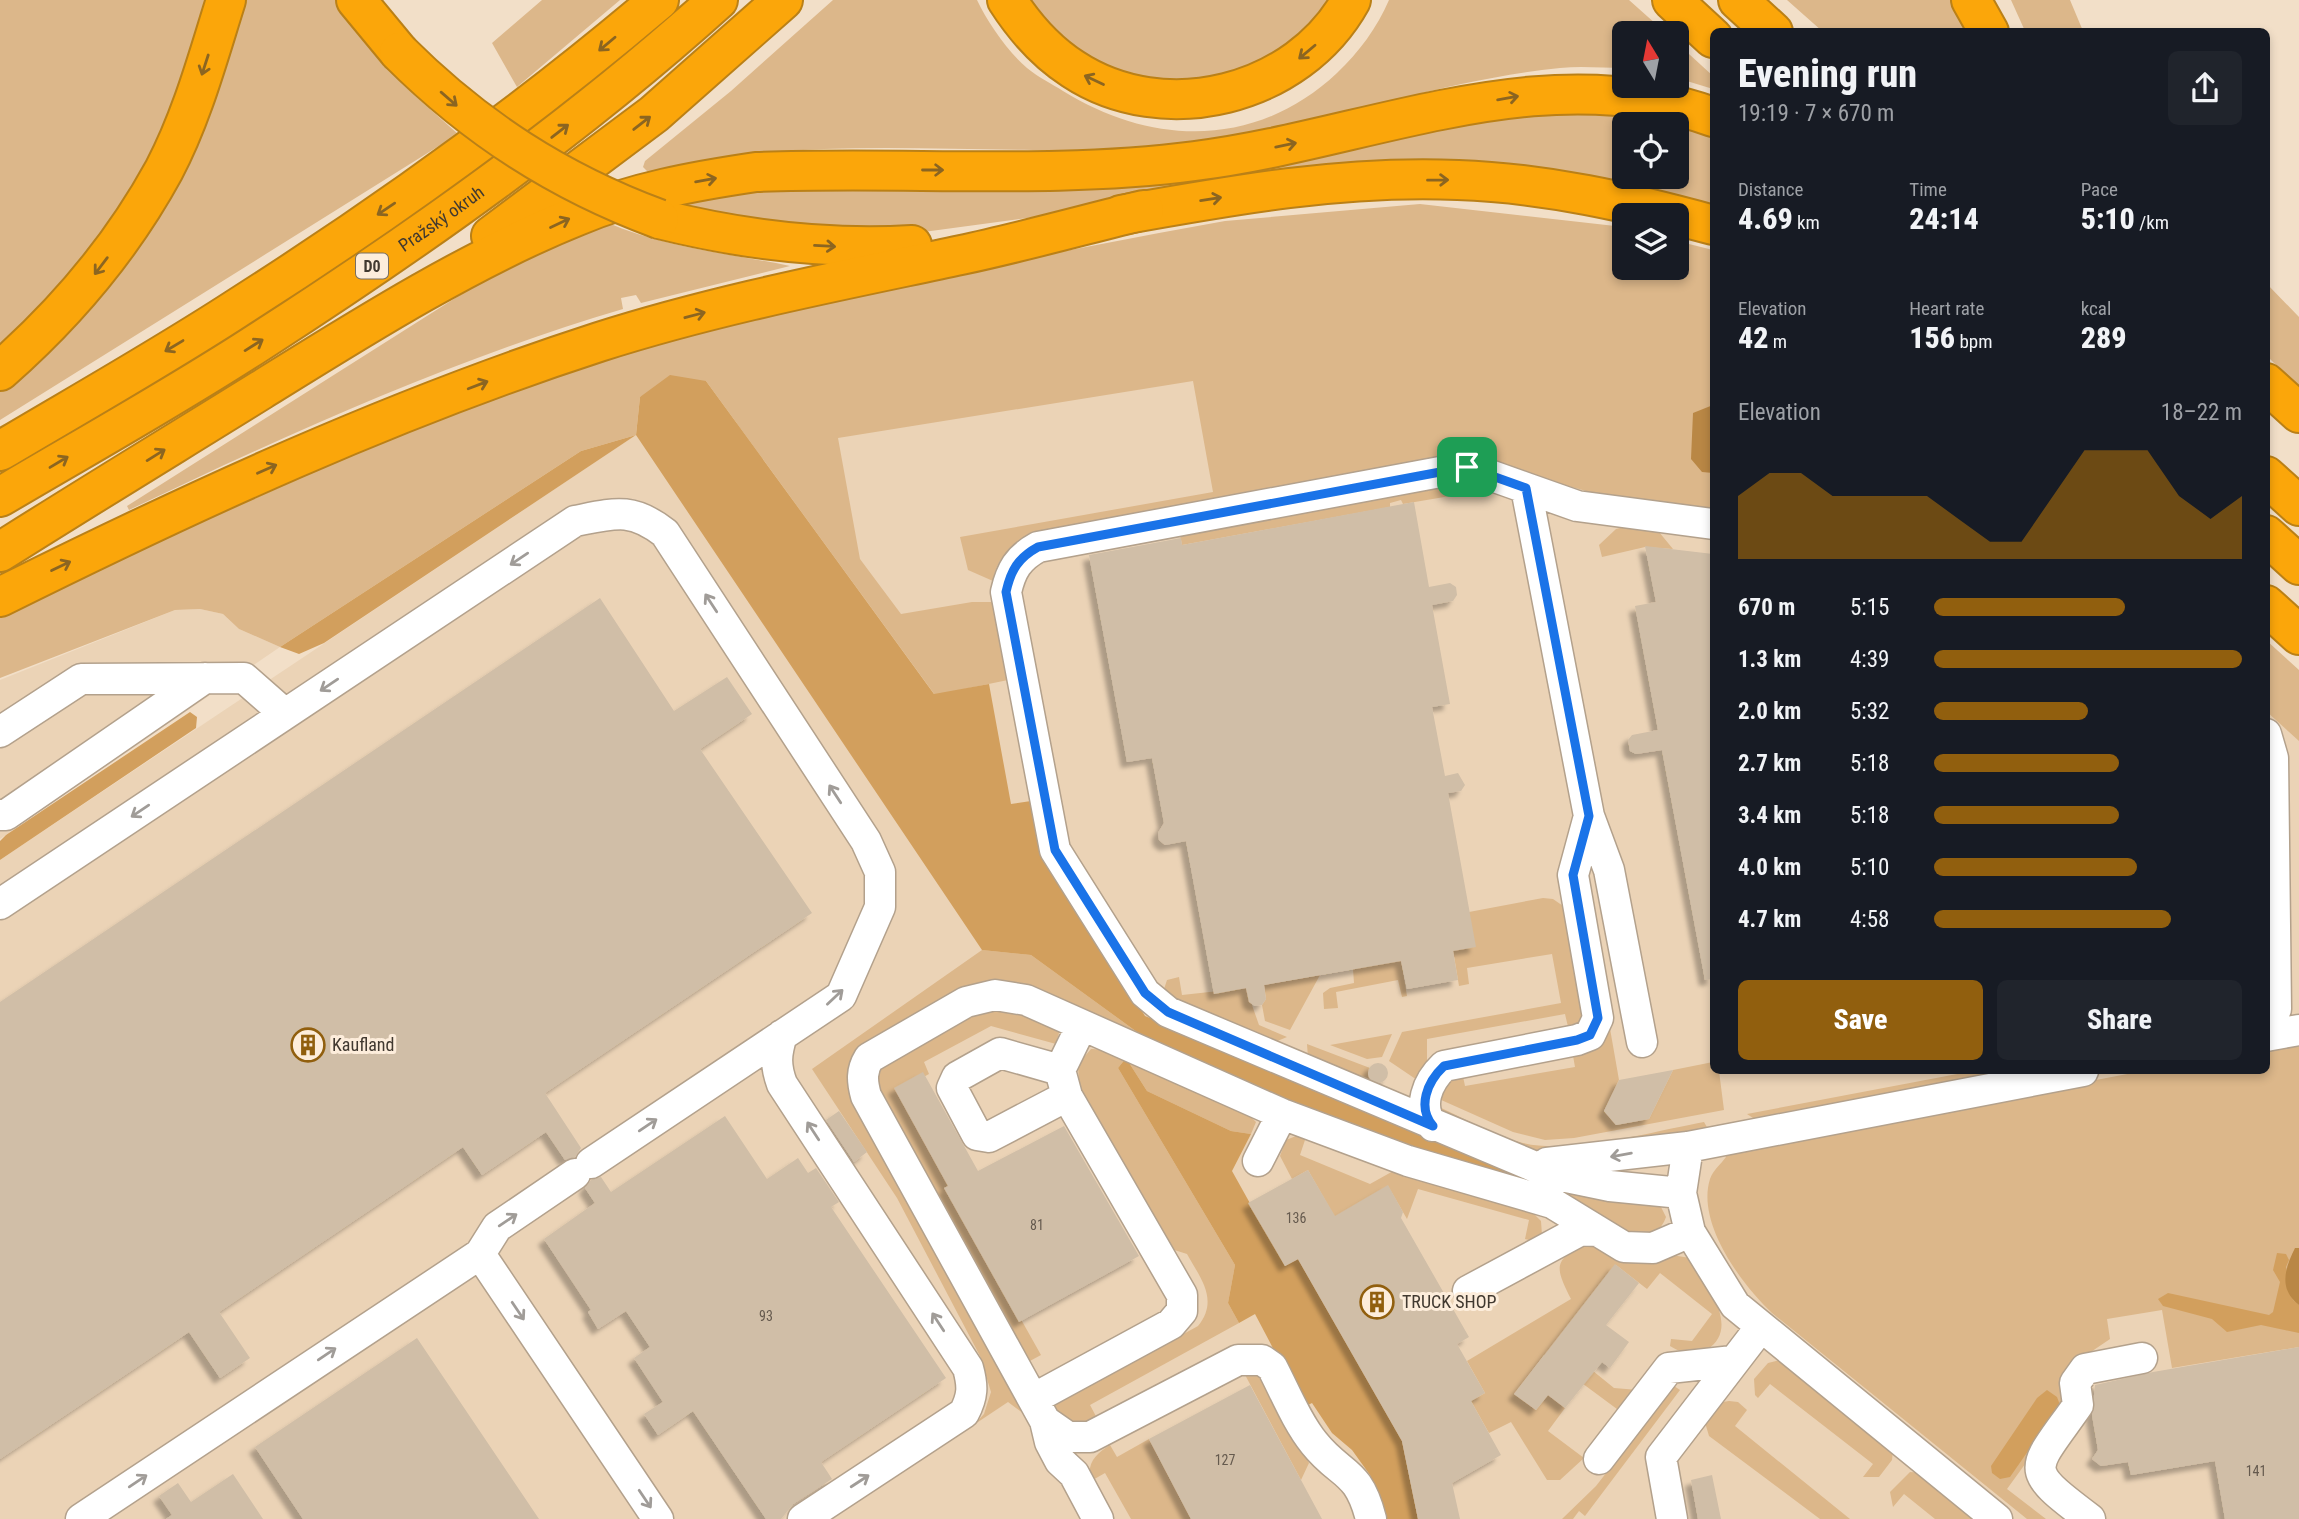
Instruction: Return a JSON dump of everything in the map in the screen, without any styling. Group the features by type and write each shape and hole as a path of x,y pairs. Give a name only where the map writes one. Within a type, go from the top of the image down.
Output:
{"highway":[{"path":"0,371 83,290 128,230 165,168 198,89 226,0"},
{"path":"356,0 399,52 464,113 537,163 576,185 659,219 757,241 867,248 968,241 1263,191 1351,182 1457,180 1531,186 1630,202 1710,224"},
{"name":"D0","path":"0,452 236,309 442,171 595,55 659,0"},
{"name":"Pražský okruh","path":"0,497 258,343 467,202 625,81 718,0"},
{"path":"0,552 348,335 541,201 654,114 783,0"},
{"path":"1007,0 1035,39 1074,70 1129,93 1189,100 1236,91 1280,72 1317,43 1351,0"},
{"path":"1672,0 1710,35"},
{"path":"1738,0 1769,28"},
{"path":"1971,0 1987,28"},
{"path":"1987,0 1998,28"},
{"path":"348,335 474,266 577,216 639,194 703,180 756,172 1095,170 1194,161 1519,96 1635,95 1684,106 1710,116"},
{"path":"0,597 210,495 339,437 601,342 776,293 962,255 1144,211"},
{"path":"2270,387 2299,413"},
{"path":"2270,480 2299,506"},
{"path":"2270,539 2299,565"},
{"path":"2270,610 2299,635"}],"lane":[{"path":"1681,1193 1572,1180 1518,1161 1168,1012 1145,993 1055,850 1006,592 1010,575 1022,556 1038,547 1467,467 1577,506 1710,524"},
{"path":"1526,488 1589,816 1609,870 1642,1042"},
{"path":"0,904 575,521 613,514 645,517 665,533 866,841 880,872 880,906 841,996 498,1227 480,1254 81,1519"},
{"path":"0,815 6,815 205,678"},
{"path":"0,732 81,679 244,678 285,714"},
{"path":"2270,748 2273,758 2276,1009 2270,1020"},
{"path":"1433,1126 1423,1110 1424,1101 1444,1066 1577,1040 1590,1035 1596,1027 1598,1018 1573,875 1589,816"},
{"path":"1098,1519 1074,1474 1056,1454 1039,1410 866,1096 863,1068 869,1058 966,1002 995,995 1026,1000 1282,1114 1408,1161 1552,1203 1625,1247 1640,1249 1663,1245 1690,1232"},
{"path":"1039,1410 1171,1324 1182,1311 1182,1295 1064,1083 1082,1025"},
{"path":"2270,1035 2299,1030"},
{"path":"782,1035 776,1054 776,1069 782,1084 968,1368 973,1384 971,1399 964,1413 803,1519"},
{"path":"1518,1161 1570,1163 1657,1149 1688,1147 2067,1074"},
{"path":"1258,1161 1282,1114"},
{"path":"1688,1147 1681,1193 1690,1232 1735,1305 1997,1519"},
{"path":"1468,1291 1581,1230 1597,1231"},
{"path":"480,1254 658,1519"},
{"path":"1672,1519 1661,1457 1760,1328"},
{"path":"2090,1519 2048,1488 2039,1468 2042,1457 2078,1405 2075,1383 2085,1369 2142,1358"},
{"path":"1039,1410 1068,1437 1090,1437 1238,1360 1262,1360 1272,1367 1314,1444 1354,1477 1366,1498 1371,1519"},
{"path":"1599,1459 1669,1368 1733,1361"}],"shaded area":[{"path":"0,0 214,0 206,29 129,207 0,355"},
{"path":"241,0 338,0 413,94 458,134 0,420 0,390 47,348"},
{"path":"542,0 620,0 517,87 492,43"},
{"path":"833,0 977,0 999,37 1013,54 1027,68 1063,91 1098,109 1133,122 1169,130 1204,131 1239,126 1273,115 1306,98 1353,57 1373,30 1389,0 1629,0 1653,21 1612,21 1612,68 1568,67 1462,84 1269,131 1220,140 1137,150 888,148 791,151 695,162 648,172 643,167 645,161 731,91"},
{"path":"1027,0 1339,0 1301,48 1183,92 1081,61"},
{"path":"1787,0 1955,0 1969,28 1819,28"},
{"path":"2011,0 2070,0 2082,28 2024,28"},
{"path":"1689,54 1710,73 1710,88 1689,82"},
{"path":"1574,102 1630,112 1612,112 1612,189 1689,189 1689,123 1710,126 1710,215 1689,210 1689,203 1657,203 1566,182 1116,206 916,233 759,232 667,200 720,189 923,178"},
{"path":"1420,204 1612,226 1612,280 1689,280 1689,244 1710,249 1710,513 1633,504 1467,458 1036,534 1020,541 1007,552 998,565 993,581 968,570 960,537 1213,492 1193,381 838,438 860,559 901,614 972,602 994,602 1008,680 935,695 706,381 640,397 636,435 581,451 280,647 239,629 223,614 200,609 175,610 0,678 0,613 420,424 543,377 674,337 919,279 1225,221"},
{"path":"606,222 674,244 790,266 641,303 636,295 621,298 623,309 496,351 372,400 129,510 127,506 468,290 531,255"},
{"path":"2270,287 2299,317 2299,388 2270,359"},
{"path":"1200,368 1710,492 1710,1074 2270,1074 2270,657 2299,678 2299,1519 0,1519 0,860 636,435"},
{"path":"670,375 706,381 934,694 989,684 1011,804 1031,801 1043,852 1145,1016 1523,1172 1519,1183 1415,1151 1300,1108 1137,1032 1031,955 982,950 636,435 640,397"},
{"path":"1710,406 1710,473 1702,472 1691,459 1693,413"},
{"path":"636,435 324,643 299,654 280,647 581,451"},
{"path":"1464,479 1474,484 1468,493 1403,504 1401,500 1390,503 1390,507 1182,545 1179,530"},
{"path":"1624,527 1659,532 1673,549 1645,547 1602,557 1599,545 1616,529"},
{"path":"200,609 223,614 239,629 280,647 0,839 0,680 175,610"},
{"path":"2270,644 2299,670 2299,741 2270,715"},
{"path":"190,712 197,717 196,728 0,860 0,841 6,835"},
{"path":"1543,898 1553,899 1566,908 1587,1018 1569,1031 1565,1014 1427,1039 1427,1068 1420,1082 1389,1061 1402,1032 1561,1003 1552,954 1467,968 1469,984 1459,986 1453,950 1469,912"},
{"path":"982,950 1031,955 1137,1032 1016,985 859,1049 851,1059 848,1080 1031,1419 1008,1402 975,1424 984,1414 991,1392 980,1356 897,1198 812,1069"},
{"path":"1401,960 1407,996 1402,997 1398,980 1336,992 1338,1008 1324,1009 1323,993 1330,988 1354,983 1353,969"},
{"path":"1320,975 1290,1030 1265,1021 1262,1005 1266,999 1264,985"},
{"path":"1179,977 1182,995 1246,988 1259,1025 1287,1037 1275,1042 1172,1000 1163,992 1167,980"},
{"path":"1007,1008 1060,1029 1056,1044 991,1026 924,1062 929,1074 900,1090 952,1189 949,1191 1041,1355 1028,1362 878,1098 877,1065 972,1012"},
{"path":"1609,1023 1619,1080 1604,1111 1616,1125 1649,1119 1673,1070 1710,1063 1710,1074 1719,1074 1724,1110 1574,1138 1545,1140 1513,1132 1439,1099 1441,1085 1461,1067 1465,1086 1575,1067 1572,1050"},
{"path":"1392,1034 1382,1057 1367,1059 1330,1045"},
{"path":"1307,1044 1370,1068 1368,1074 1371,1082 1308,1058"},
{"path":"2283,1044 2299,1047 2299,1347 2172,1368 2162,1310 2107,1319 2110,1339 2076,1362 2070,1402 2007,1489 2046,1519 2027,1519 1772,1313 1748,1286 1724,1252 1710,1215 1707,1196 1710,1179 1726,1157 1725,1151 2127,1074 2270,1074 2270,1047"},
{"path":"1091,1049 1104,1050 1122,1056 1166,1073 1243,1109 1256,1122 1251,1134 1231,1131 1147,1091 1126,1058 1118,1068 1235,1265 1228,1303 1239,1323 1090,1405 1099,1422 1076,1429 1066,1426 1053,1411 1056,1404 1198,1326 1207,1307 1206,1290 1198,1272 1187,1254 1168,1248 1079,1087 1078,1064"},
{"path":"1126,1058 1147,1091 1231,1131 1251,1134 1232,1171 1285,1266 1298,1259 1402,1441 1418,1519 1382,1519 1370,1475 1352,1450 1332,1433 1312,1403 1304,1407 1255,1314 1239,1323 1228,1303 1235,1265 1118,1068"},
{"path":"1957,1074 1997,1074 1756,1120 1747,1114"},
{"path":"1439,1107 1501,1136 1543,1146 1588,1144 1704,1122 1708,1129 1544,1155 1445,1120"},
{"path":"1301,1134 1306,1137 1300,1155 1370,1184 1395,1170 1531,1211 1541,1221 1542,1235 1533,1241 1525,1239 1529,1220 1418,1189 1407,1219 1388,1186 1344,1233 1308,1170 1292,1179 1280,1156 1286,1140"},
{"path":"1523,1172 1658,1201 1666,1217 1662,1226 1651,1234 1641,1237 1628,1235 1519,1183"},
{"path":"1586,1241 1690,1258 1717,1304 1721,1330 1717,1341 1701,1352 1688,1353 1670,1346 1671,1339 1692,1341 1712,1314 1660,1273 1647,1289 1616,1265 1556,1341 1614,1388 1638,1390 1621,1412 1544,1355 1514,1394 1536,1410 1548,1395 1565,1408 1548,1431 1584,1458 1560,1480 1547,1480 1511,1422 1489,1433 1471,1401 1485,1393 1467,1361 1571,1299 1562,1279 1560,1265 1568,1254"},
{"path":"2295,1248 2299,1248 2299,1305 2288,1292 2285,1278"},
{"path":"2277,1253 2286,1254 2289,1260 2286,1267 2293,1300 2299,1305 2299,1333 2261,1325 2227,1332 2212,1319 2163,1306 2158,1299 2168,1293 2269,1315 2273,1312 2280,1282 2273,1270"},
{"path":"1780,1360 1893,1450 1892,1460 1879,1477 1863,1477 1873,1464 1770,1384 1758,1398 1755,1395 1754,1379 1768,1363"},
{"path":"1243,1371 1264,1376 1309,1463 1301,1480"},
{"path":"1674,1386 1680,1390 1585,1516 1579,1511 1573,1519 1562,1519 1596,1486"},
{"path":"2047,1390 2057,1397 2060,1405 2010,1477 2000,1479 1992,1473 1991,1466 2037,1398"},
{"path":"1738,1402 1747,1410 1735,1426 1850,1519 1820,1519 1709,1436 1704,1419 1717,1403"},
{"path":"1149,1439 1191,1519 1131,1519 1105,1473 1091,1481 1091,1464 1105,1448 1110,1445 1117,1457"},
{"path":"1910,1472 1923,1473 1979,1519 1935,1519 1904,1494 1893,1507 1890,1492"}],"building":[{"path":"1414,502 1429,587 1450,583 1456,587 1457,595 1453,601 1432,605 1450,704 1432,707 1445,776 1458,773 1465,785 1461,791 1448,793 1476,947 1453,951 1458,980 1407,989 1401,961 1264,985 1266,999 1262,1005 1255,1006 1249,1002 1246,988 1214,994 1186,841 1165,845 1159,840 1158,833 1164,823 1152,758 1127,762 1089,555 1181,538 1182,545"},
{"path":"1645,546 1710,554 1710,979 1705,980 1662,750 1636,754 1630,751 1628,740 1632,735 1658,730 1635,606 1656,602"},
{"name":"Kaufland","path":"600,598 674,711 727,677 752,714 700,749 812,913 545,1093 581,1148 575,1157 565,1160 546,1132 482,1175 463,1147 219,1312 250,1358 220,1378 189,1332 0,1459 0,1002"},
{"path":"1378,1063 1385,1066 1388,1073 1385,1080 1378,1083 1371,1080 1368,1073 1371,1066"},
{"path":"1673,1070 1649,1119 1616,1125 1604,1111 1619,1080"},
{"path":"923,1072 978,1171 1064,1126 1139,1256 1019,1322 944,1188 948,1186 894,1088"},
{"path":"839,1111 867,1152 854,1162 826,1120"},
{"path":"725,1116 767,1179 798,1158 808,1173 816,1168 839,1202 831,1207 946,1378 821,1462 832,1479 793,1504 781,1519 766,1519 693,1411 658,1435 644,1414 663,1402 634,1358 650,1347 626,1311 598,1329 588,1312 591,1310 544,1239 595,1203 585,1188 591,1180 601,1177 611,1192"},
{"name":"TRUCK SHOP","path":"1308,1170 1335,1216 1388,1185 1403,1212 1401,1218 1469,1337 1457,1344 1485,1393 1471,1401 1501,1455 1452,1483 1460,1519 1418,1519 1402,1441 1298,1259 1285,1266 1248,1203"},
{"path":"1615,1264 1639,1283 1606,1325 1629,1342 1610,1368 1602,1362 1565,1408 1548,1395 1536,1410 1514,1394"},
{"path":"417,1338 539,1519 303,1519 255,1447"},
{"path":"2299,1347 2299,1519 2225,1519 2215,1461 2131,1475 2128,1462 2101,1466 2092,1459 2098,1450 2092,1415 2095,1385 2153,1372"},
{"path":"1250,1385 1322,1519 1191,1519 1149,1439"},
{"path":"233,1474 263,1519 166,1519 172,1515 159,1496 178,1483 191,1502"},
{"path":"1712,1475 1721,1519 1698,1519 1691,1480"}],"place":[{"name":"Kaufland","path":"308,1045"},
{"name":"TRUCK SHOP","path":"1377,1302"}],"route":[{"path":"1467,467 1526,488 1589,816 1573,875 1598,1018 1590,1035 1577,1040 1444,1066 1424,1101 1423,1110 1433,1126 1300,1066 1168,1012 1145,993 1055,850 1006,592 1010,575 1022,556 1038,547 1467,467"}]}
